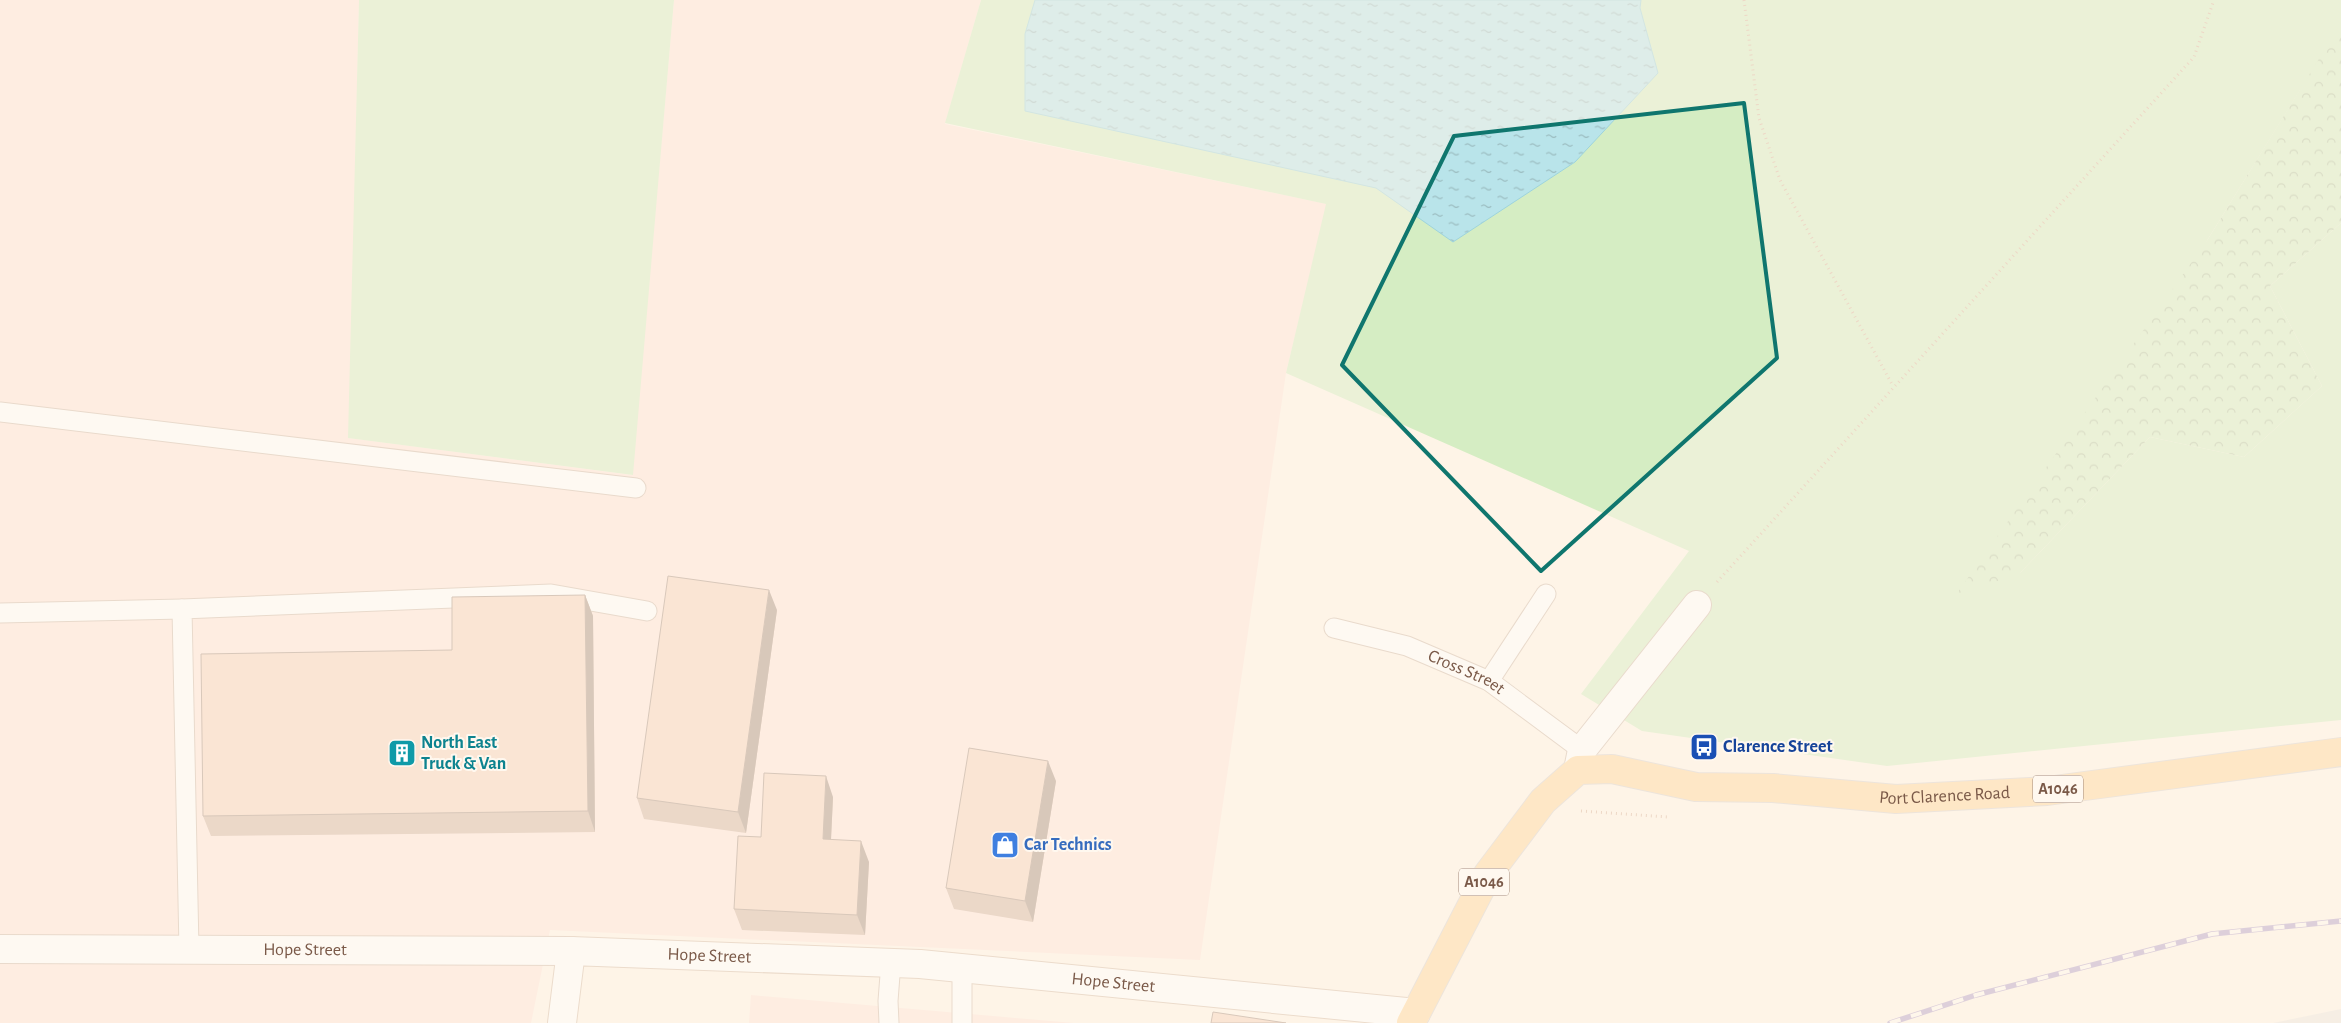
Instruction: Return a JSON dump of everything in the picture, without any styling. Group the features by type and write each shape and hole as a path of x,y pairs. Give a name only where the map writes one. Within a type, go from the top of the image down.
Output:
{"main road":[{"path":"1580,760 1697,605"},
{"name":"Port Clarence Road","path":"1580,760 1612,769 1696,787 1773,788 1896,799 2047,791 2341,752"},
{"name":"A1046","path":"1413,1018 1488,874 1543,801 1580,760"},
{"name":"Hope Street","path":"0,948 571,951 892,962 962,968 1413,1018"},
{"path":"562,1023 571,951"}],"lane":[{"path":"0,412 636,488"},
{"path":"0,613 551,594 647,611"},
{"path":"1489,681 1546,594"},
{"path":"182,608 189,949"},
{"name":"Cross Street","path":"1334,628 1407,646 1489,681 1580,760"},
{"path":"889,1023 888,1002 892,962"},
{"path":"962,968 962,1023"}],"path":[{"path":"1744,0 1759,118 1780,180 1893,386"},
{"path":"1697,605 1893,386 2194,57 2214,0"},
{"path":"1576,811 1675,817"}],"highlighted area":[{"path":"1744,103 1777,358 1541,571 1342,365 1454,136"}],"shaded area":[{"path":"0,0 359,0 349,438 632,475 674,0 981,0 945,124 1327,204 1286,373 1200,960 550,930 531,1023 0,1023"},
{"path":"751,995 1074,1023 749,1023"},
{"path":"2341,1009 2341,1023 2273,1023"}],"green space":[{"path":"359,0 674,0 633,475 348,438"},
{"path":"981,0 2341,0 2341,54 2300,90 2208,239 2020,573 2150,437 2244,457 2322,386 2270,286 2341,223 2341,720 1887,766 1642,731 1581,694 1689,551 1286,373 1326,204 945,123"},
{"path":"2341,23 2341,223 2270,286 2322,386 2244,457 2150,437 2020,573 1955,596 2208,239"}],"water":[{"path":"1035,0 1641,0 1640,8 1658,73 1575,162 1453,242 1376,188 1025,111 1025,34"}],"building":[{"path":"668,576 769,590 738,812 637,798"},
{"name":"North East Truck & Van","path":"585,595 588,811 203,816 201,654 452,650 452,597"},
{"name":"Car Technics","path":"969,748 1048,761 1025,901 946,888"},
{"path":"764,773 826,776 823,839 861,841 857,915 734,909 738,836 761,837"},
{"path":"1213,1012 1286,1023 1211,1023"}],"railway":[{"path":"1890,1023 1976,995 2212,934 2341,921"}],"place":[{"name":"Clarence Street","path":"1704,747"},
{"name":"North East Truck & Van","path":"402,753"},
{"name":"Car Technics","path":"1005,845"}]}
